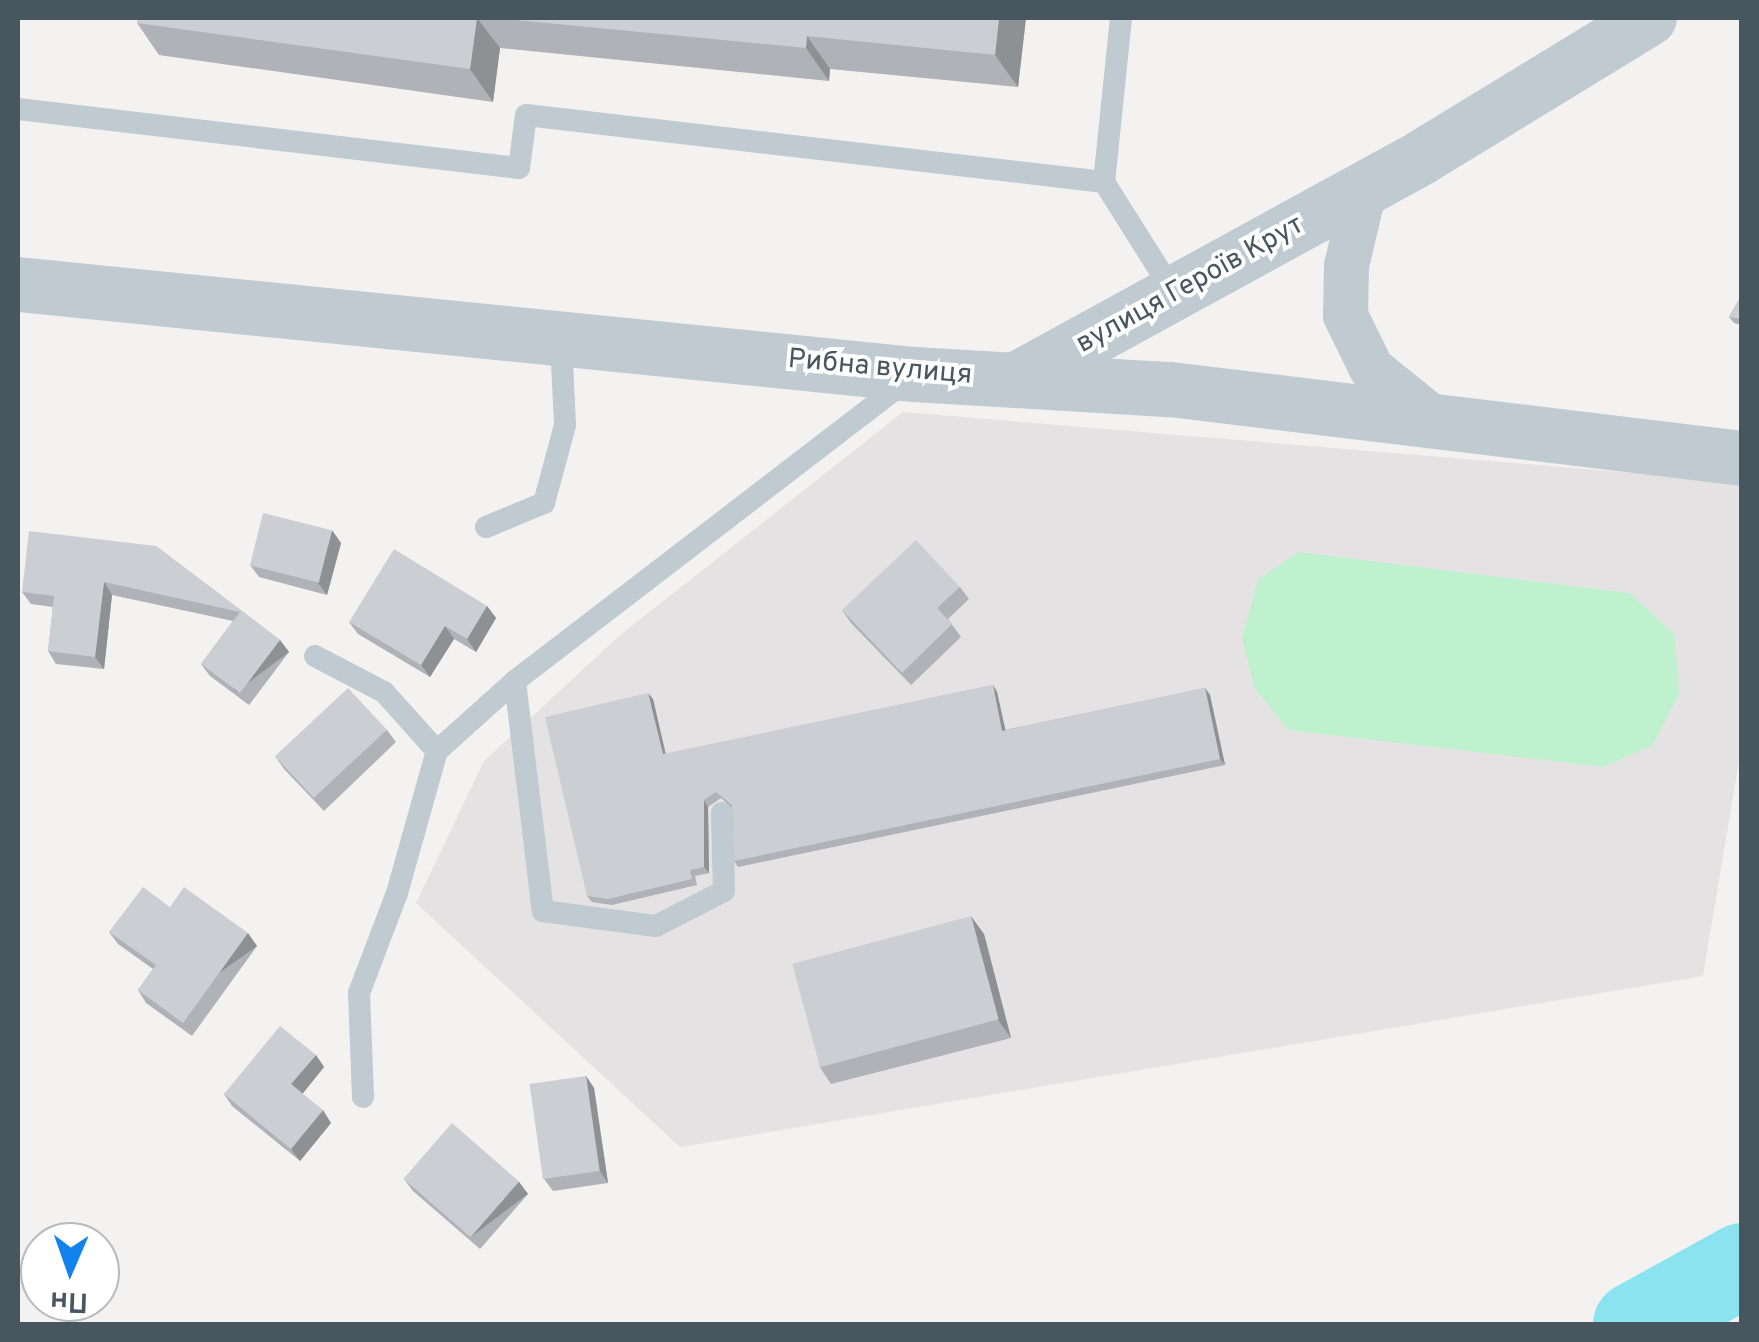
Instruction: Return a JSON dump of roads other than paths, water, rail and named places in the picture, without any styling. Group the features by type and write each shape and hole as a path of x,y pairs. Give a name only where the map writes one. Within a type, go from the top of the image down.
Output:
{"street":[{"name":"вулиця Героїв Крут","path":"1016,379 1176,296 1364,189 1649,18"},
{"path":"1364,189 1346,265 1344,315 1371,368 1433,418"},
{"name":"Рибна вулиця","path":"18,284 914,374 1016,379 1433,418 1742,458"}],"lane":[{"path":"1121,18 1104,182 1176,296"},
{"path":"18,109 520,168 526,114 1104,182"},
{"path":"486,527 544,502 565,426 561,336"},
{"path":"362,1097 359,993 398,892 437,751 515,681 914,374"},
{"path":"315,656 384,692 437,751"},
{"path":"515,681 543,911 656,926 724,891 722,813"}],"waterway":[{"path":"1635,1324 1742,1265"}]}
